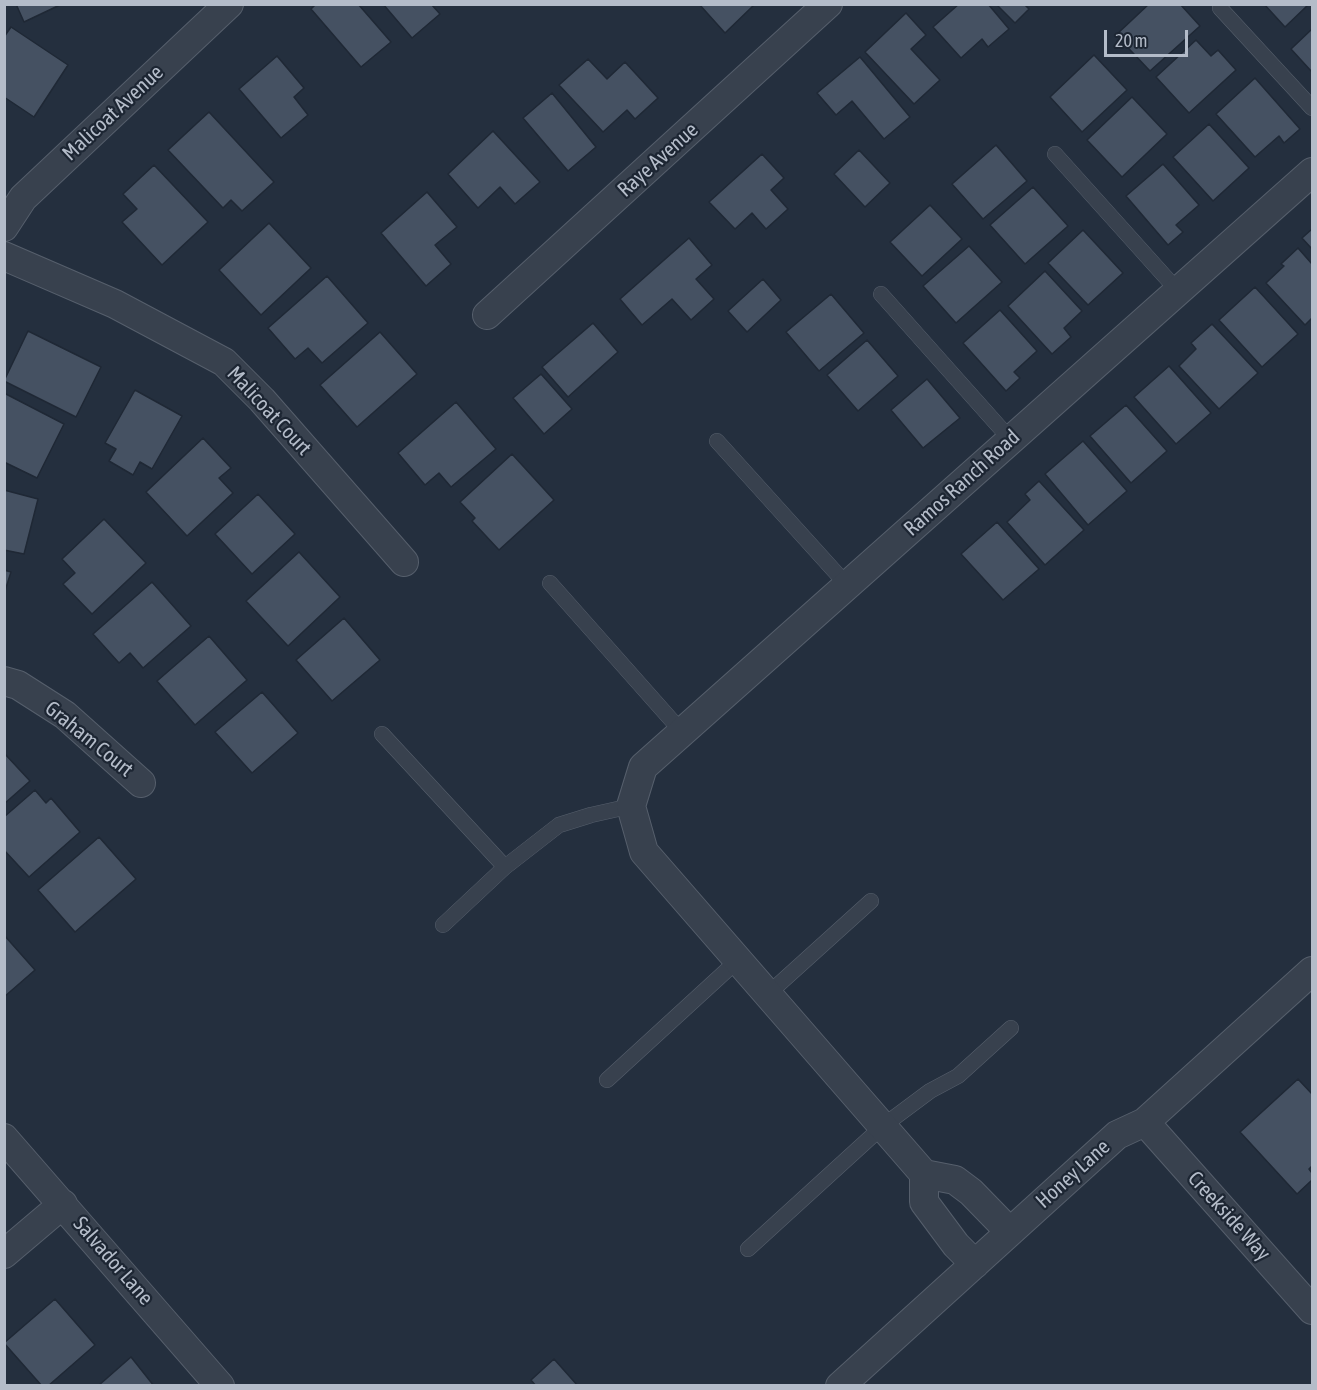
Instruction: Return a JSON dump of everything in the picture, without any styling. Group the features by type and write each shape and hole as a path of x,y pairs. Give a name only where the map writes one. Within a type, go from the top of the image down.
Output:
{"street":[{"name":"Malicoat Avenue","path":"4,227 23,198 230,4"},
{"name":"Raye Avenue","path":"487,315 828,4"},
{"name":"Ramos Ranch Road","path":"631,806 643,767 1312,172"},
{"name":"Malicoat Court","path":"4,256 115,304 224,362 262,400 404,562"},
{"name":"Graham Court","path":"4,681 18,685 65,715 141,783"},
{"path":"631,806 644,852 924,1174 956,1180 1010,1232"},
{"name":"Honey Lane","path":"840,1386 1117,1135 1145,1122 1312,971"},
{"name":"Creekside Way","path":"1145,1122 1312,1310"},
{"name":"Salvador Lane","path":"4,1138 220,1386"},
{"path":"924,1174 924,1202 956,1245 975,1264"},
{"path":"4,1254 63,1204"}],"lane":[{"path":"1220,8 1312,108"},
{"path":"1055,154 1178,291"},
{"path":"881,294 1011,440"},
{"path":"717,441 847,585"},
{"path":"550,583 682,732"},
{"path":"382,734 505,867"},
{"path":"443,925 505,867 559,825 631,806"},
{"path":"768,994 871,900"},
{"path":"607,1080 738,960"},
{"path":"748,1249 883,1126 930,1091 958,1076 1011,1028"}],"building":[{"path":"16,4 62,4 24,22"},
{"path":"316,4 358,4 391,42 361,67 311,9"},
{"path":"383,4 431,4 440,14 412,38"},
{"path":"699,4 755,4 725,33"},
{"path":"959,4 988,4 1009,29 988,47 982,39 961,58 933,27"},
{"path":"996,4 1024,4 1029,9 1015,23"},
{"path":"1149,4 1180,4 1200,26 1150,71 1116,35"},
{"path":"1264,4 1309,4 1285,27"},
{"path":"906,13 926,35 911,49 940,80 914,104 865,52"},
{"path":"11,27 68,65 34,117 4,97 4,37"},
{"path":"1312,29 1312,72 1291,49"},
{"path":"1196,40 1211,56 1218,50 1236,70 1189,113 1156,77"},
{"path":"1094,55 1127,90 1082,132 1050,97"},
{"path":"277,56 304,88 294,97 308,115 281,138 239,89"},
{"path":"860,57 910,117 884,139 852,101 836,115 817,93"},
{"path":"588,59 607,79 625,62 658,98 635,119 627,110 603,132 559,85"},
{"path":"1255,78 1300,129 1284,143 1279,136 1255,157 1216,114"},
{"path":"552,93 596,147 568,171 523,118"},
{"path":"1132,97 1167,134 1122,177 1087,140"},
{"path":"209,112 274,182 242,211 231,200 223,208 168,150"},
{"path":"1209,124 1249,168 1213,201 1173,157"},
{"path":"493,131 540,182 515,204 500,187 478,208 448,174"},
{"path":"996,145 1027,181 983,219 952,184"},
{"path":"859,150 890,183 865,207 834,174"},
{"path":"762,154 784,178 771,190 788,209 766,229 752,213 735,229 709,202"},
{"path":"1163,164 1199,205 1176,225 1183,232 1168,245 1126,196"},
{"path":"154,165 208,222 162,265 122,222 137,209 123,194"},
{"path":"1033,187 1068,226 1025,264 990,225"},
{"path":"427,192 457,227 435,245 451,264 426,286 381,233"},
{"path":"930,205 962,239 922,276 890,242"},
{"path":"269,223 311,268 261,315 219,270"},
{"path":"1312,229 1312,249 1302,238"},
{"path":"1083,230 1123,273 1088,305 1048,263"},
{"path":"689,238 712,265 696,279 714,299 691,320 672,299 642,325 620,299"},
{"path":"969,246 1002,282 956,323 923,286"},
{"path":"1298,248 1312,264 1312,318 1305,325 1266,283 1284,266 1281,264"},
{"path":"1045,271 1082,311 1064,328 1071,337 1052,354 1008,306"},
{"path":"327,276 368,323 322,363 308,348 295,359 268,328"},
{"path":"763,279 781,300 747,332 728,311"},
{"path":"1255,287 1298,334 1262,367 1219,320"},
{"path":"831,294 864,333 819,371 786,332"},
{"path":"1000,310 1037,351 1014,372 1020,378 1006,391 963,343"},
{"path":"593,323 618,352 568,397 542,367"},
{"path":"1212,324 1258,373 1219,409 1179,366 1196,349 1191,343"},
{"path":"28,331 101,367 76,417 4,381"},
{"path":"380,332 417,374 357,427 320,385"},
{"path":"867,340 898,376 858,411 827,375"},
{"path":"1169,366 1211,413 1176,444 1134,397"},
{"path":"541,374 572,409 544,434 513,398"},
{"path":"927,379 960,418 923,448 891,410"},
{"path":"135,390 182,416 152,469 140,462 133,475 109,461 116,449 105,443"},
{"path":"4,393 64,424 37,478 4,462"},
{"path":"456,402 496,449 451,487 439,473 425,485 398,453"},
{"path":"1126,405 1167,451 1131,483 1090,436"},
{"path":"203,438 231,468 219,478 233,493 187,536 146,492"},
{"path":"1083,441 1127,491 1088,525 1045,474"},
{"path":"512,454 554,500 499,550 472,521 475,518 460,502"},
{"path":"1039,481 1084,530 1045,565 1007,522 1030,500 1025,494"},
{"path":"4,490 38,499 24,554 4,550"},
{"path":"258,494 295,534 252,574 215,534"},
{"path":"104,519 146,563 92,614 63,584 75,573 62,559"},
{"path":"997,522 1039,569 1003,600 961,554"},
{"path":"299,552 340,597 288,646 246,601"},
{"path":"4,570 11,572 4,594"},
{"path":"152,582 191,626 143,668 130,653 119,663 93,634"},
{"path":"344,618 380,660 332,701 296,660"},
{"path":"209,636 247,680 195,725 157,681"},
{"path":"262,692 298,733 252,773 215,732"},
{"path":"4,753 30,781 4,804"},
{"path":"35,790 46,803 51,798 80,832 29,877 4,850 4,817"},
{"path":"99,837 136,879 75,932 38,890"},
{"path":"4,935 35,970 4,997"},
{"path":"1298,1079 1312,1094 1312,1166 1309,1169 1312,1173 1312,1180 1297,1194 1240,1132"},
{"path":"55,1299 95,1345 48,1386 42,1386 4,1343"},
{"path":"131,1357 154,1386 98,1386"},
{"path":"554,1359 578,1386 536,1386 531,1380"}]}
